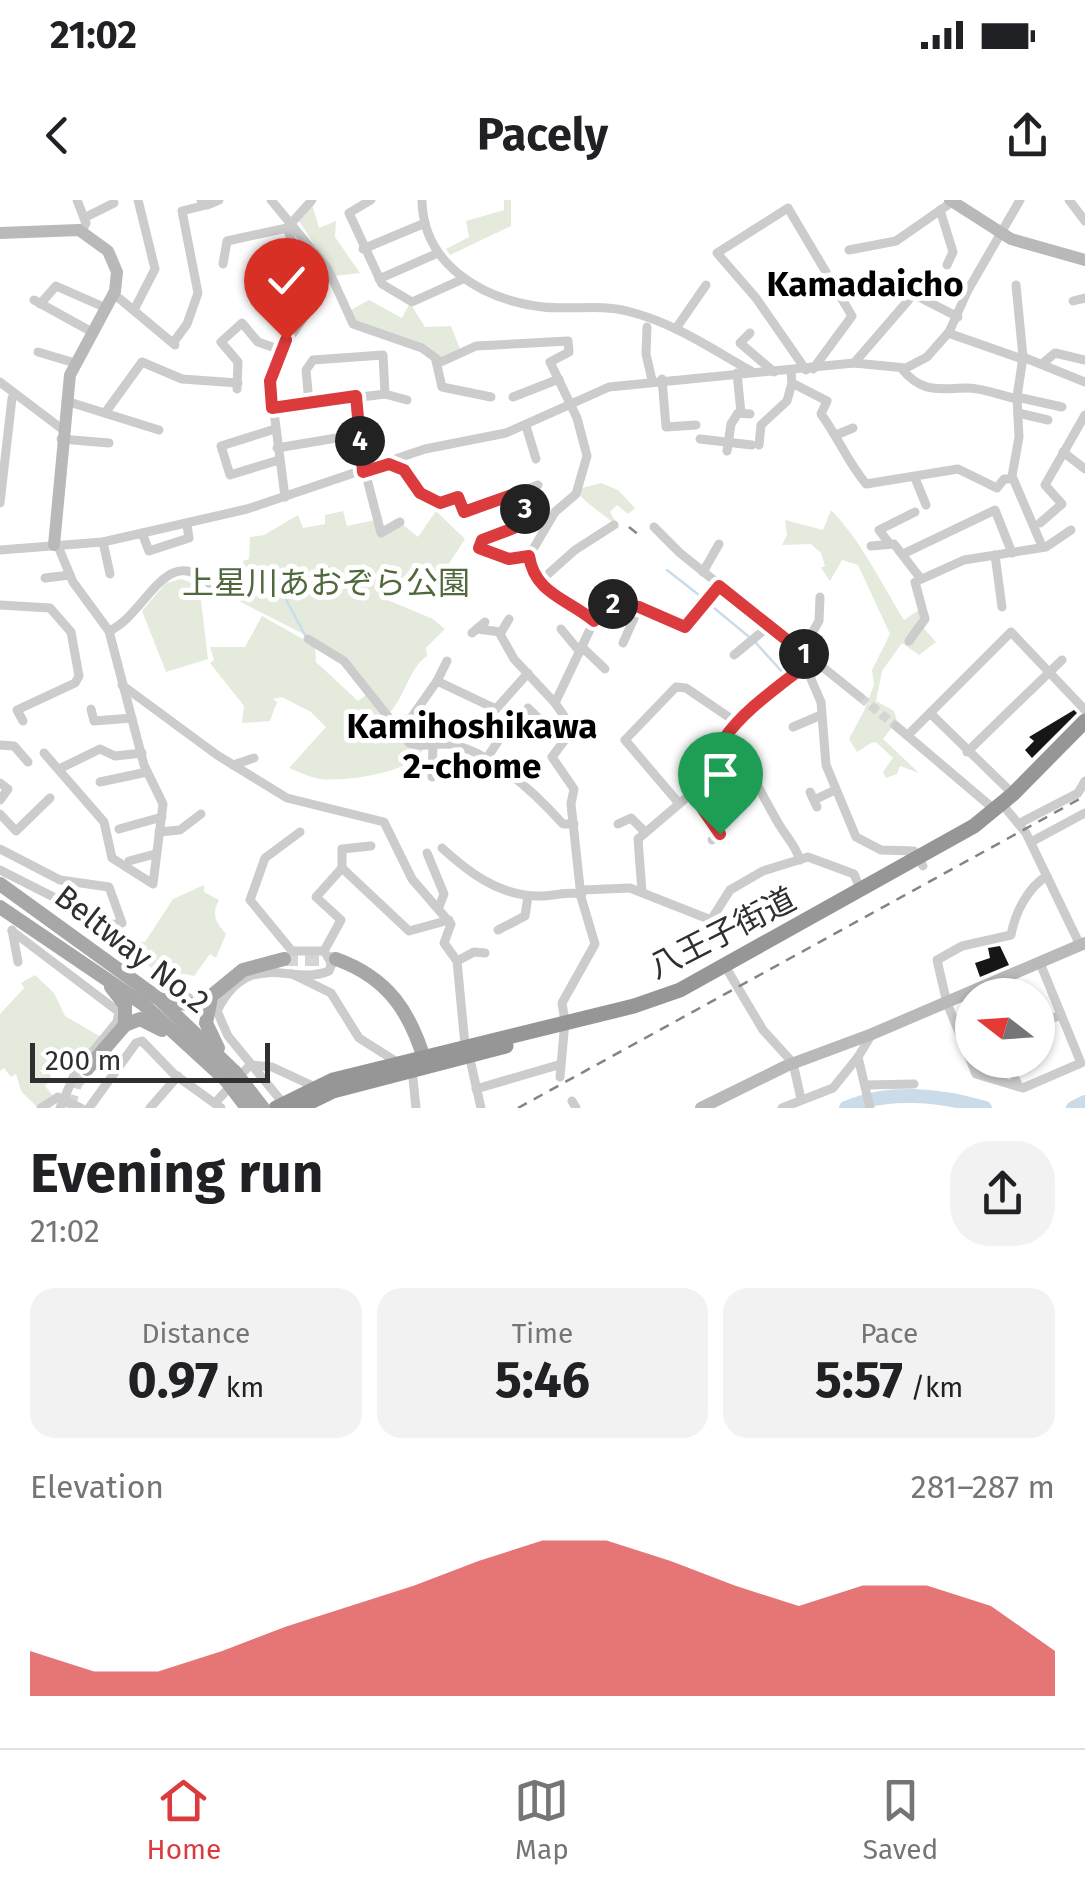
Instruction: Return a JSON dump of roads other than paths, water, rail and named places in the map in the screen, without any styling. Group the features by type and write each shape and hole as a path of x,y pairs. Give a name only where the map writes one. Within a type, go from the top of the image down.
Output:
{"highway":[{"name":"八王子街道","path":"286,1106 315,1088 564,1026 648,1010 988,826 1085,721"},
{"name":"八王子街道","path":"1005,804 1085,732"},
{"name":"八王子街道","path":"727,970 861,890 921,862"},
{"name":"八王子街道","path":"286,1106 415,1063"}],"main road":[{"name":"Beltway No.2","path":"0,884 159,998 224,1059 247,1108"},
{"name":"Beltway No.2","path":"0,907 14,924 108,980 230,1076 263,1108"},
{"path":"330,955 361,968 384,984 418,1032 415,1063"},
{"path":"159,998 200,1006 244,970 285,965"},
{"path":"108,980 125,1005 125,1026"},
{"path":"212,997 206,1023 224,1059"},
{"path":"87,1070 125,1026 140,1020 176,1034"}],"street":[{"path":"46,758 104,822 112,858 153,884 161,796 148,772 109,632 70,575 56,544 65,400 75,363 114,294 115,262 83,225 77,200"},
{"path":"134,310 155,269 138,200"},
{"path":"114,294 175,345 198,293 182,211 219,200"},
{"path":"271,200 340,290 345,316 353,324 422,348 436,361 442,387 492,397"},
{"path":"222,264 227,241 290,225 312,200"},
{"path":"372,200 348,214 379,280 412,302 463,279"},
{"path":"421,200 438,254 463,279 526,304 621,309 677,327 752,372"},
{"path":"792,377 854,363 901,368 927,357 948,334 968,289 1020,200"},
{"path":"1070,200 1085,221"},
{"path":"0,234 83,225 114,203"},
{"path":"948,204 1002,235 1042,251 1085,260"},
{"path":"849,250 896,241 948,204"},
{"path":"947,264 953,252 948,204"},
{"path":"788,208 852,316 810,370 717,253 788,208"},
{"path":"363,249 425,222"},
{"path":"286,497 270,381 281,350 306,314 311,294 290,225"},
{"path":"379,280 438,254"},
{"path":"677,327 706,285"},
{"path":"1016,285 1023,300 1022,358 1012,479 1042,546"},
{"path":"92,332 37,302 56,286 106,308"},
{"path":"867,289 912,296 958,317"},
{"path":"262,294 306,314"},
{"path":"854,363 890,327 912,296"},
{"path":"1074,301 1085,298"},
{"path":"106,413 142,362 182,379 237,386 238,362 221,342 242,323 258,342 281,350"},
{"path":"648,327 646,354 657,380 666,427 696,425"},
{"path":"750,333 740,343 774,372"},
{"path":"948,334 1085,382"},
{"path":"436,361 485,345 568,341 569,352 550,362 587,448 579,488 555,512 529,556 538,583 594,621"},
{"path":"38,352 75,363"},
{"path":"1042,364 1055,352 1085,360"},
{"path":"309,403 306,370 313,360 383,355 385,394"},
{"path":"901,368 912,382 946,394 967,388 1062,406"},
{"path":"728,447 731,424 745,414 737,372"},
{"path":"0,550 103,542 187,524 286,497 425,449 475,442 526,426 590,391 737,372 774,372 792,377 827,400 821,414 836,435 843,457 866,484 958,469 997,488 1004,479 1012,479"},
{"path":"700,438 728,447 756,445 761,425 787,401 792,377"},
{"path":"513,397 558,379"},
{"path":"0,382 62,434 109,443"},
{"path":"272,408 385,394 407,400"},
{"path":"356,396 364,471 381,533 400,522"},
{"path":"0,402 16,398"},
{"path":"0,503 4,503 16,398"},
{"path":"65,400 159,430"},
{"path":"1018,413 1048,420"},
{"path":"1040,523 1062,504 1045,485 1085,415"},
{"path":"652,423 666,421"},
{"path":"526,426 536,459"},
{"path":"836,435 853,428"},
{"path":"275,429 221,446 230,475 279,460"},
{"path":"277,448 360,434"},
{"path":"1063,452 1085,470"},
{"path":"389,464 404,470 424,496 440,503 458,497 464,512 538,485"},
{"path":"915,478 926,505"},
{"path":"520,492 526,508 514,528 482,540 479,548 509,559 529,556"},
{"path":"903,554 994,510 1012,553"},
{"path":"914,512 878,530 921,579"},
{"path":"142,533 149,551 189,538 187,524"},
{"path":"538,583 574,550 614,525"},
{"path":"654,527 719,586 860,697"},
{"path":"909,640 925,619 915,582 964,560 1042,546 1071,530"},
{"path":"103,542 110,574"},
{"path":"871,546 888,543"},
{"path":"703,572 719,544"},
{"path":"996,555 1002,607"},
{"path":"109,632 126,624 164,577 176,570 200,575 215,590"},
{"path":"45,578 70,575"},
{"path":"556,702 594,621 612,604 639,607 685,627 719,586"},
{"path":"801,652 819,622 820,597"},
{"path":"0,604 50,608 71,632 79,676 75,683 16,710 23,721"},
{"path":"622,643 639,607"},
{"path":"501,632 509,620"},
{"path":"734,655 769,626"},
{"path":"478,628 501,632"},
{"path":"561,629 605,670"},
{"path":"501,632 506,646 556,702 572,729 552,758 572,784 582,892 595,944 562,1003 560,1077"},
{"path":"911,732 1011,632 1085,710"},
{"path":"308,639 344,661 409,743 428,747 454,744 542,800 564,824 574,824"},
{"path":"812,660 811,680 821,702 822,748 834,790 859,842 881,850 908,849 921,862"},
{"path":"642,892 638,839 716,769 736,722 764,694 812,660"},
{"path":"968,752 1062,660"},
{"path":"396,724 411,718 447,661"},
{"path":"437,682 496,709 528,673"},
{"path":"122,685 233,765 314,814 384,822 412,879 449,920 451,929 444,943 457,961 467,1050 481,1108"},
{"path":"677,801 625,740 676,687 686,688 736,722"},
{"path":"528,708 563,742"},
{"path":"91,710 94,721 132,718"},
{"path":"930,713 968,752 1020,823 1082,944 1009,978"},
{"path":"793,727 821,715"},
{"path":"486,761 510,723"},
{"path":"896,726 1005,804"},
{"path":"727,736 752,769 780,826 794,840 800,860"},
{"path":"0,746 14,746 28,762"},
{"path":"428,747 432,777"},
{"path":"59,769 100,749 115,756 142,752"},
{"path":"233,765 254,758"},
{"path":"100,782 148,772"},
{"path":"1020,823 1078,793 1085,781"},
{"path":"0,784 8,790 0,800"},
{"path":"699,786 702,808 720,834 712,840"},
{"path":"814,800 834,790"},
{"path":"0,814 16,831 50,798"},
{"path":"159,832 180,830 201,814"},
{"path":"1031,842 1085,814"},
{"path":"618,824 633,815 645,832"},
{"path":"119,830 162,817"},
{"path":"300,832 264,858 250,900 292,951 330,955"},
{"path":"286,1106 216,1018 217,1010 234,988 263,972 285,965 328,971 342,920 316,897 342,868 342,849 371,846"},
{"path":"442,848 474,876 528,896 618,886 712,920 730,890 744,878 814,857 854,874 861,890"},
{"path":"0,849 60,880 109,886 122,923 108,924 0,870"},
{"path":"427,853 444,894 439,908"},
{"path":"129,861 155,854"},
{"path":"342,868 409,931 449,920"},
{"path":"1040,963 1081,1063 1018,1087 976,1074 947,1003 936,960 962,946 1011,935 1035,884 1047,876"},
{"path":"498,930 525,916 528,896"},
{"path":"14,924 18,962"},
{"path":"14,924 119,1012 117,1022 74,1073 61,1103"},
{"path":"457,961 474,952 484,954"},
{"path":"285,965 331,993 359,1038 415,1063 416,1108"},
{"path":"727,970 763,1030 793,1063 801,1099"},
{"path":"159,976 189,998"},
{"path":"702,1108 793,1063 955,1000"},
{"path":"1055,1017 1061,1015"},
{"path":"782,1108 833,1088 872,1034"},
{"path":"88,1108 136,1043 146,1042 178,1076 218,1106 250,1066 272,1067 315,1088"},
{"path":"858,1057 870,1108"},
{"path":"476,1089 558,1065"},
{"path":"150,1108 178,1076"},
{"path":"1015,1078 1018,1087"},
{"path":"867,1086 914,1084"},
{"path":"41,1108 61,1103 81,1108"}],"waterway":[{"path":"667,570 704,599"},
{"path":"276,581 305,635"},
{"path":"708,603 748,636"},
{"path":"756,643 784,674"},
{"path":"846,1108 897,1096 951,1100 985,1108"},
{"path":"1073,1108 1085,1102"}],"tunnel":[{"path":"860,697 896,726"},
{"path":"284,959 336,959"},
{"path":"68,1108 75,1084 87,1069"}],"railway":[{"path":"629,527 640,536"},
{"path":"518,1108 1085,796"}],"district":[{"name":"Kamadaicho","path":"865,284"},
{"name":"Kamihoshikawa 2-chome","path":"472,746"}],"park label":[{"name":"上星川あおぞら公園","path":"326,583"}]}
